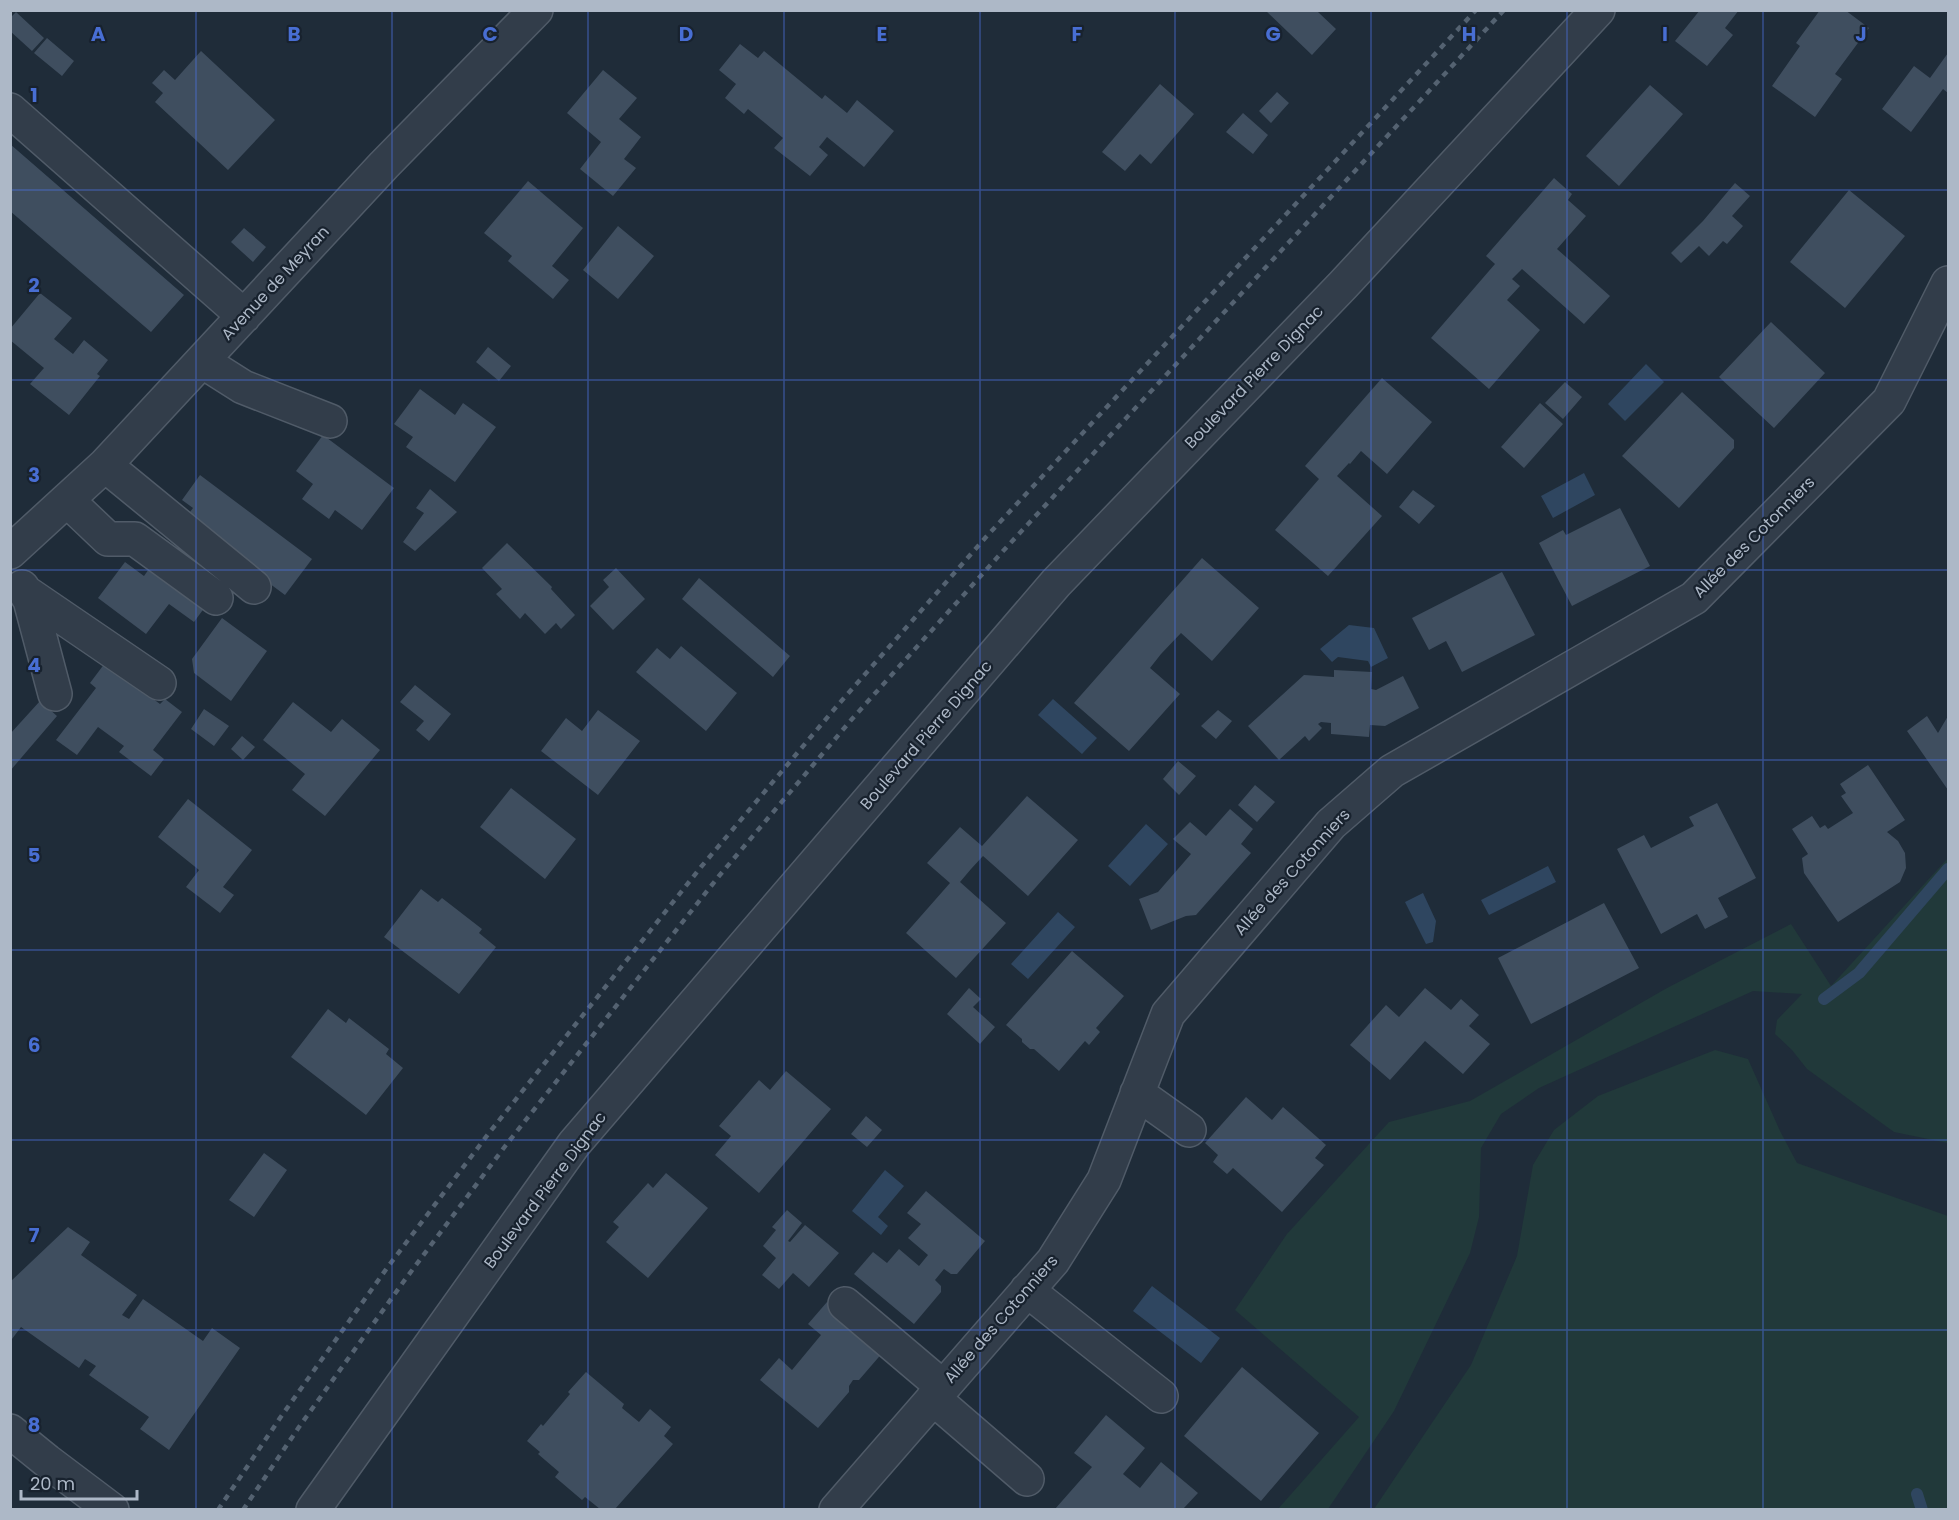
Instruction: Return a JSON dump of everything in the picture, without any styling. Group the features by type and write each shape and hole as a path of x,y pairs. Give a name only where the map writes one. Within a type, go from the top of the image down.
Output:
{"street":[{"name":"Avenue de Meyran","path":"10,552 105,465 399,150 536,10"},
{"name":"Boulevard Pierre Dignac","path":"313,1509 574,1144 1056,583 1343,285 1598,10"},
{"path":"10,110 244,316"},
{"name":"Allée des Cotonniers","path":"837,1509 1053,1261 1104,1180 1168,1014 1331,824 1392,771 1694,598 1889,401 1948,283"},
{"path":"202,361 243,387 330,421"},
{"path":"105,465 254,587"},
{"path":"67,500 108,539 135,539 216,598"},
{"path":"17,579 159,683"},
{"path":"17,579 30,600 55,694"},
{"path":"1137,1093 1189,1130"},
{"path":"1027,1290 1161,1396"},
{"path":"845,1304 1027,1479"},
{"path":"10,1431 112,1509"}],"green space":[{"path":"1948,858 1948,1143 1894,1132 1807,1069 1775,1034 1777,1020 1802,994 1753,991 1539,1088 1501,1114 1481,1148 1479,1217 1470,1253 1394,1411 1328,1509 1278,1509 1359,1417 1235,1310 1287,1234 1389,1122 1470,1101 1667,988 1791,924 1831,986"},
{"path":"1715,1050 1748,1059 1797,1163 1948,1216 1948,1509 1374,1509 1471,1365 1517,1256 1533,1165 1554,1130 1598,1096"}],"water":[{"path":"1646,364 1664,382 1625,421 1608,404"},
{"path":"1584,473 1595,495 1553,518 1541,496"},
{"path":"1349,625 1374,628 1388,658 1371,667 1368,661 1338,657 1332,662 1320,649"},
{"path":"1053,699 1097,738 1082,754 1038,715"},
{"path":"1146,824 1168,844 1130,886 1108,866"},
{"path":"1548,866 1556,882 1489,915 1481,900"},
{"path":"1423,893 1436,921 1433,942 1426,944 1405,902"},
{"path":"1058,912 1075,927 1028,979 1011,964"},
{"path":"885,1170 904,1186 878,1217 888,1226 881,1235 852,1211"},
{"path":"1152,1286 1220,1338 1201,1363 1133,1311"}],"building":[{"path":"1265,10 1320,10 1318,12 1336,29 1312,55"},
{"path":"1700,10 1739,10 1725,28 1733,35 1707,66 1675,41"},
{"path":"1820,10 1845,10 1869,28 1835,74 1842,79 1815,117 1772,86 1800,46 1796,43"},
{"path":"16,12 44,38 32,51 10,31 10,18"},
{"path":"47,38 74,61 62,76 34,53"},
{"path":"740,44 758,58 764,51 822,99 825,95 847,113 857,100 894,131 864,167 827,137 819,147 828,155 810,176 774,148 783,138 748,109 744,114 725,98 736,84 719,70"},
{"path":"201,51 275,120 228,170 155,102 163,93 152,83 164,70 175,80"},
{"path":"1948,53 1948,93 1943,89 1911,132 1882,109 1914,66 1930,78"},
{"path":"603,70 637,98 619,119 641,137 624,159 636,168 613,196 580,169 601,142 567,113"},
{"path":"1160,84 1194,114 1151,164 1140,154 1125,171 1102,152"},
{"path":"1650,85 1683,114 1619,186 1586,156"},
{"path":"1277,92 1289,103 1271,123 1259,111"},
{"path":"1243,113 1268,135 1253,154 1226,132"},
{"path":"10,144 184,295 151,332 10,211"},
{"path":"1554,178 1572,194 1568,200 1586,216 1557,249 1610,296 1584,324 1522,269 1512,279 1520,286 1507,300 1540,330 1489,389 1431,338 1495,264 1486,256"},
{"path":"528,181 583,228 552,266 569,280 553,299 508,261 512,256 484,233"},
{"path":"1735,183 1750,196 1732,216 1743,226 1727,244 1723,241 1709,256 1699,246 1681,263 1671,253 1703,221"},
{"path":"1849,190 1905,236 1845,308 1790,262"},
{"path":"618,226 654,256 618,299 583,270"},
{"path":"244,228 266,247 253,262 231,242"},
{"path":"40,293 72,318 54,339 73,354 84,340 108,360 97,374 100,376 69,415 30,384 44,368 10,340 10,329"},
{"path":"1771,322 1825,373 1774,428 1719,377"},
{"path":"488,347 511,366 499,381 476,362"},
{"path":"1382,378 1432,422 1387,474 1361,451 1337,476 1382,516 1328,576 1275,530 1319,479 1305,466"},
{"path":"1565,382 1582,397 1563,419 1545,403"},
{"path":"420,389 455,415 463,403 496,427 455,482 406,447 413,437 394,424"},
{"path":"1682,392 1734,440 1734,448 1679,508 1622,456"},
{"path":"1540,403 1563,424 1524,468 1501,447"},
{"path":"323,435 394,488 362,530 335,510 329,519 302,499 313,484 296,471"},
{"path":"200,475 312,559 285,595 184,520 193,508 182,500"},
{"path":"430,489 457,512 415,551 403,542 424,513 416,508"},
{"path":"1413,490 1435,506 1419,524 1399,507"},
{"path":"1620,508 1650,566 1572,606 1539,543 1563,530 1566,535"},
{"path":"507,543 552,587 551,589 575,615 561,629 556,623 545,634 525,613 520,619 496,594 502,589 482,568"},
{"path":"1202,558 1259,608 1212,661 1181,633 1161,654 1150,668 1180,694 1129,751 1074,703"},
{"path":"125,562 144,576 151,566 205,607 194,622 169,604 146,634 98,598"},
{"path":"616,568 645,599 613,630 590,606 609,587 603,580"},
{"path":"1502,572 1535,635 1462,672 1446,641 1429,650 1412,618"},
{"path":"699,578 790,656 773,677 682,599"},
{"path":"222,618 267,651 231,701 194,673 192,659"},
{"path":"681,646 737,693 706,731 636,672 657,648 670,659"},
{"path":"105,663 160,704 165,699 182,712 153,750 164,759 151,776 119,752 124,746 98,727 77,755 56,740 96,688 90,683"},
{"path":"1334,670 1372,672 1371,689 1376,690 1403,676 1419,708 1385,726 1370,725 1369,737 1331,734 1331,723 1321,722 1318,724 1322,728 1309,741 1305,736 1279,760 1248,726 1304,675 1334,677"},
{"path":"415,685 451,714 429,741 416,730 424,721 400,702"},
{"path":"40,701 57,716 10,771 10,734"},
{"path":"293,702 331,732 342,719 380,750 325,816 292,790 305,774 263,740"},
{"path":"204,709 229,726 214,746 191,729"},
{"path":"598,710 640,741 598,795 541,751 566,718 582,731"},
{"path":"1218,710 1232,721 1216,739 1201,726"},
{"path":"1927,716 1938,733 1948,716 1948,790 1907,731"},
{"path":"242,736 255,747 243,760 231,749"},
{"path":"1178,761 1196,776 1179,795 1163,779"},
{"path":"1868,765 1905,820 1887,832 1898,841 1905,853 1906,868 1900,882 1838,922 1804,873 1802,858 1808,854 1792,829 1812,816 1820,828 1825,825 1828,829 1853,813 1841,796 1846,793 1840,784"},
{"path":"1255,785 1275,802 1257,822 1238,805"},
{"path":"511,788 576,839 545,879 480,827"},
{"path":"1027,796 1078,840 1028,896 983,856 971,869 960,882 1006,923 956,978 906,933 950,883 927,863 960,827 982,846"},
{"path":"188,799 252,850 223,887 234,895 220,913 186,887 199,870 158,837"},
{"path":"1717,803 1756,878 1718,898 1728,917 1705,929 1697,914 1661,934 1617,849 1644,835 1651,848 1694,826 1689,817"},
{"path":"1230,809 1253,829 1241,844 1251,853 1196,915 1186,916 1151,930 1139,899 1158,892 1191,854 1173,839 1190,822 1206,836"},
{"path":"421,889 438,902 442,898 482,929 479,933 496,947 459,994 384,937"},
{"path":"1604,903 1639,968 1531,1024 1498,958"},
{"path":"1072,951 1124,996 1096,1028 1100,1032 1089,1045 1085,1041 1059,1071 1034,1049 1030,1049 1006,1025"},
{"path":"969,988 981,999 973,1007 995,1027 980,1044 947,1014"},
{"path":"1425,988 1451,1010 1461,999 1479,1015 1469,1026 1490,1044 1463,1074 1425,1041 1390,1080 1350,1045 1386,1005 1399,1017"},
{"path":"328,1009 346,1023 349,1018 389,1049 386,1054 403,1068 366,1115 291,1057"},
{"path":"786,1071 831,1109 759,1193 715,1155 731,1136 719,1126 759,1080 770,1090"},
{"path":"1246,1097 1272,1120 1283,1107 1326,1145 1315,1158 1324,1165 1282,1212 1233,1168 1227,1174 1213,1162 1218,1155 1205,1143"},
{"path":"866,1116 882,1130 867,1147 851,1134"},
{"path":"264,1153 287,1170 254,1217 229,1200"},
{"path":"666,1173 708,1208 648,1278 606,1242 619,1227 613,1222 648,1183 653,1188"},
{"path":"926,1191 985,1241 957,1274 951,1274 944,1269 935,1280 941,1286 941,1292 914,1324 854,1274 873,1252 887,1263 899,1249 919,1266 928,1255 908,1238 921,1224 907,1213"},
{"path":"787,1210 802,1223 788,1241 790,1242 805,1225 839,1253 809,1287 793,1273 779,1289 762,1275 776,1258 763,1246 776,1230 772,1227"},
{"path":"68,1227 90,1242 81,1255 137,1295 122,1315 129,1319 143,1299 203,1341 212,1328 240,1348 169,1450 140,1429 149,1417 89,1375 96,1366 85,1359 79,1368 21,1327 12,1339 10,1338 10,1282"},
{"path":"827,1302 884,1351 859,1380 853,1380 849,1386 849,1392 818,1428 760,1380 779,1358 792,1370 821,1335 808,1324"},
{"path":"1242,1367 1319,1433 1261,1501 1184,1436"},
{"path":"586,1372 624,1404 622,1408 639,1422 650,1409 671,1427 664,1436 673,1444 615,1509 600,1509 585,1497 582,1500 555,1477 559,1472 527,1441 541,1424 543,1426"},
{"path":"1106,1415 1145,1448 1123,1474 1140,1488 1161,1462 1198,1493 1183,1509 1055,1509 1092,1467 1074,1453"}],"waterway":[{"path":"1824,999 1859,973 1948,869"},
{"path":"1917,1494 1922,1510"}],"railway":[{"path":"218,1510 280,1418 387,1268 489,1133 701,867 837,706 986,537 1476,10"},
{"path":"243,1510 299,1427 404,1281 506,1145 719,876 852,719 1004,550 1504,10"}]}
